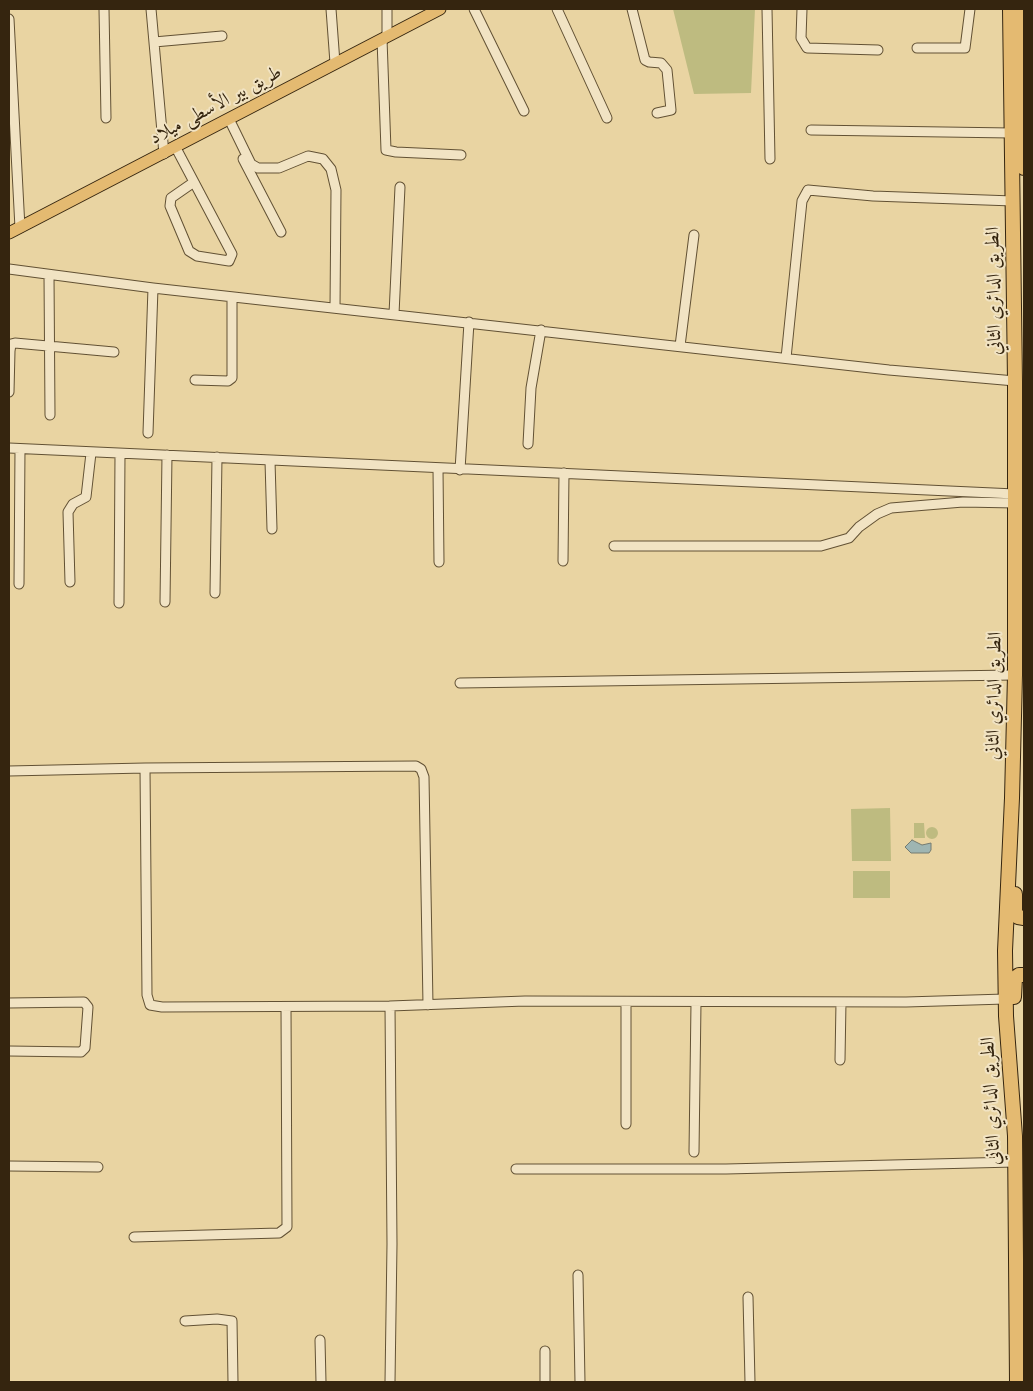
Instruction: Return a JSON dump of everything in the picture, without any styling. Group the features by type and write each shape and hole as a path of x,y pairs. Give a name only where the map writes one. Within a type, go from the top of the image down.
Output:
{"highway":[{"name":"الطريق الدائري الثاني","path":"1010,9 1015,381 1015,675 1012,798 1006,898 1005,1000 1015,1136 1018,1382"},
{"path":"1022,9 1024,168"},
{"path":"1012,798 1014,908 1018,917 1024,918"},
{"path":"1015,1136 1013,1022 1015,980 1019,975 1024,975"}],"main road":[{"name":"طريق بير الأسطى ميلاد","path":"9,233 176,148 440,9"}],"street":[{"path":"104,9 106,118"},
{"path":"151,9 164,154"},
{"path":"331,9 335,63"},
{"path":"387,9 385,37 386,150 461,155"},
{"path":"474,9 524,111"},
{"path":"557,9 607,118"},
{"path":"632,9 645,60 661,63 667,70 671,110 657,113"},
{"path":"767,9 770,159"},
{"path":"802,9 801,38 807,48 878,50"},
{"path":"917,48 965,48 970,9"},
{"path":"9,19 20,228"},
{"path":"154,42 222,36"},
{"path":"229,119 251,164 258,168 279,168 308,156 323,159 331,169 336,190 335,308"},
{"path":"811,130 1011,133"},
{"path":"237,135 238,149 281,232"},
{"path":"176,148 194,182 232,254 229,261 197,256 189,251 170,206 171,198 194,182"},
{"path":"394,314 400,187"},
{"path":"786,358 802,201 808,190 873,196 1013,201"},
{"path":"680,346 694,235"},
{"path":"9,269 153,288 889,370 1015,381"},
{"path":"49,275 50,415"},
{"path":"148,433 153,288"},
{"path":"195,380 228,381 232,378 232,296"},
{"path":"460,470 469,322"},
{"path":"528,444 532,388 541,330"},
{"path":"9,392 12,344 114,352"},
{"path":"9,448 120,455 217,457 438,469 564,473 1015,498"},
{"path":"19,584 14,506 20,449"},
{"path":"70,582 68,512 73,504 86,497 91,453"},
{"path":"119,603 120,455"},
{"path":"165,602 167,455"},
{"path":"215,593 217,457"},
{"path":"270,461 272,528"},
{"path":"438,469 439,562"},
{"path":"563,560 564,473"},
{"path":"614,546 821,546 849,538 859,527 877,514 891,508 1015,498"},
{"path":"9,558 19,562"},
{"path":"460,683 1015,675"},
{"path":"9,771 414,766 421,769 424,777 428,1005"},
{"path":"145,768 148,1001 155,1007 390,1006 525,1001 696,1003 1005,1000"},
{"path":"9,1003 84,1002 88,1007 85,1048 81,1052 9,1051"},
{"path":"626,1002 626,1124"},
{"path":"840,1060 841,1002"},
{"path":"694,1152 696,1003"},
{"path":"390,1006 392,1244 390,1382"},
{"path":"134,1237 279,1233 287,1227 286,1007"},
{"path":"516,1169 726,1169 1015,1162"},
{"path":"9,1166 98,1167"},
{"path":"578,1274 580,1382"},
{"path":"748,1297 750,1382"},
{"path":"185,1321 217,1319 232,1321 233,1382"},
{"path":"320,1340 320,1382"},
{"path":"545,1350 545,1382"}],"shaded area":[{"path":"673,9 755,9 751,93 694,94"},
{"path":"890,808 891,861 852,861 851,809"},
{"path":"914,823 924,823 925,838 914,838"},
{"path":"930,827 934,827 938,833 934,839 930,839 926,835 926,831"},
{"path":"853,871 890,871 890,898 853,898"}],"water":[{"path":"912,840 922,845 931,843 931,850 929,853 911,853 905,847"}]}
